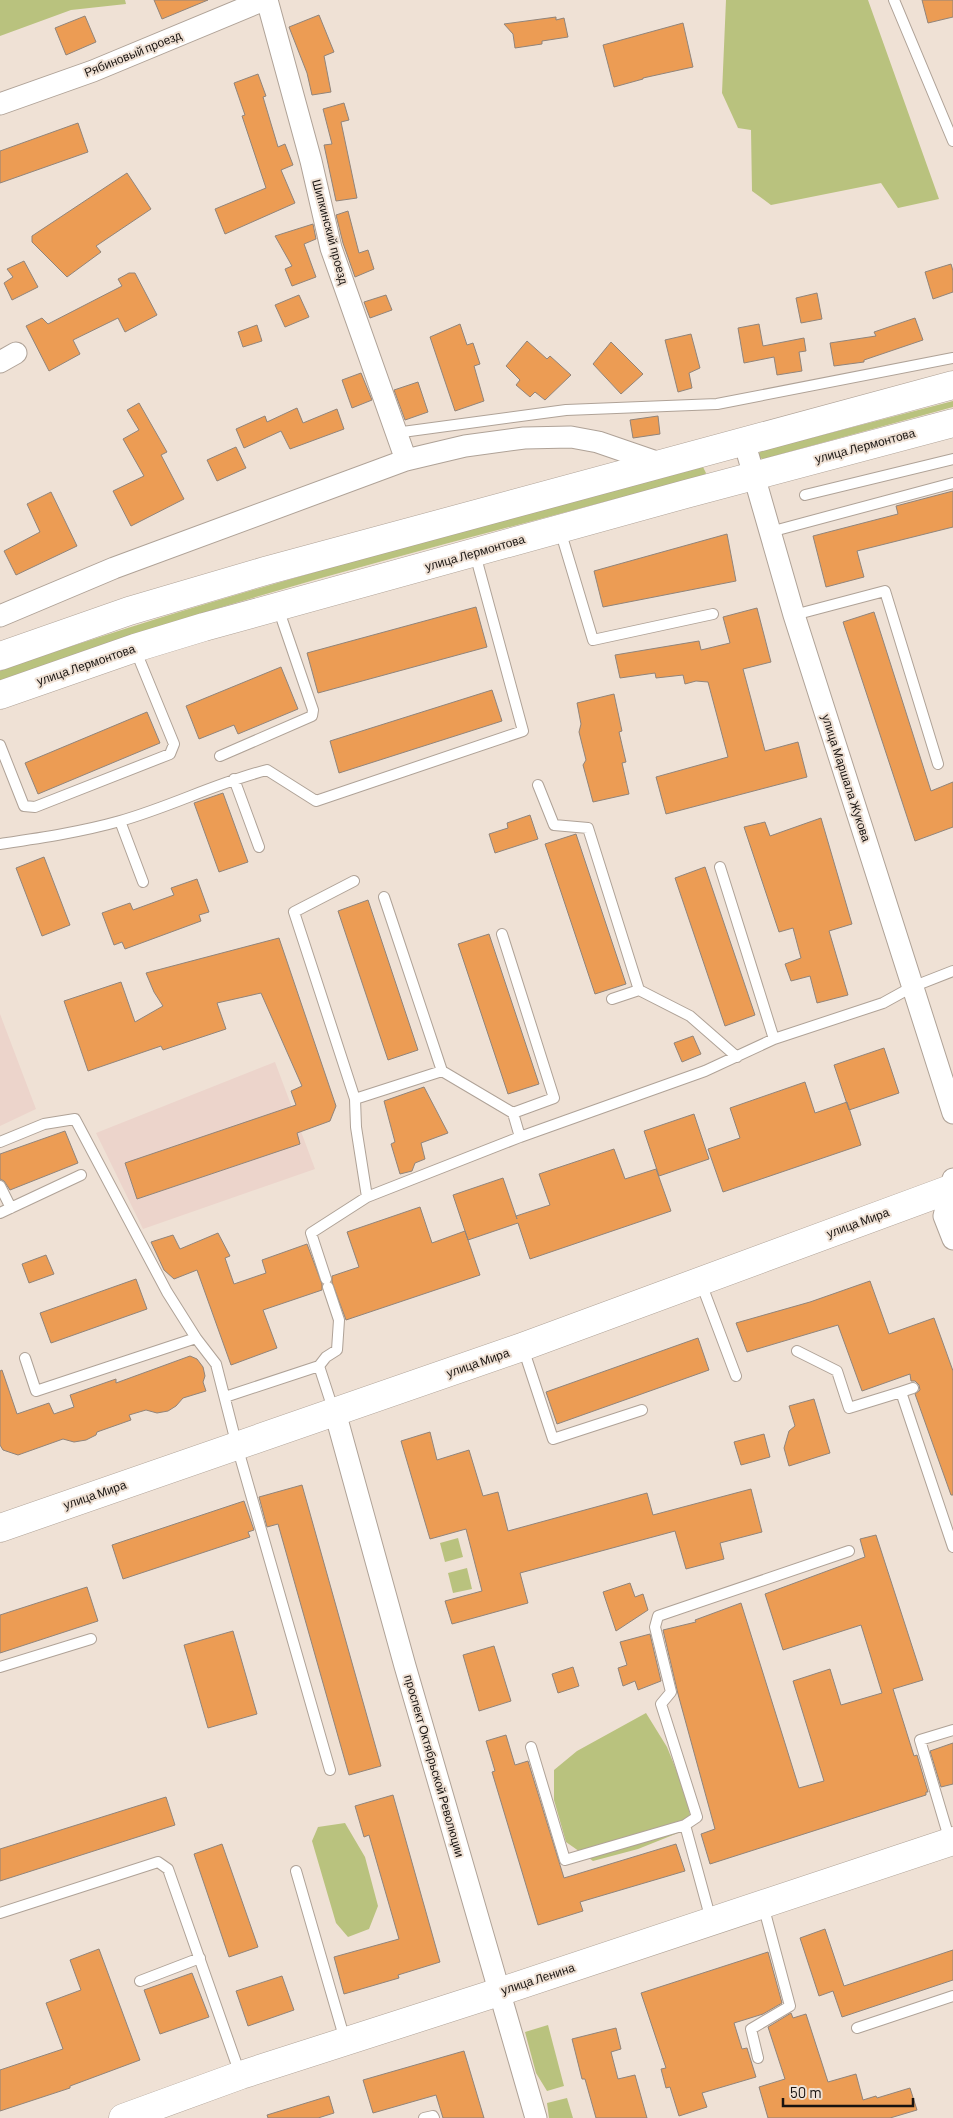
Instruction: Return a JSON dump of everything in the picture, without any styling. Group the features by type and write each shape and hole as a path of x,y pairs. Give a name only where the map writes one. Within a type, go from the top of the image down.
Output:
{"main road":[{"path":"0,656 69,631 194,592 953,385"},
{"name":"улица Лермонтова","path":"0,695 135,648 278,607 755,475 953,423"},
{"name":"улица Мира","path":"1,1523 237,1446 522,1347 701,1282 952,1185"},
{"name":"улица Ленина","path":"123,2118 345,2040 499,1992 951,1841"}],"street":[{"name":"Рябиновый проезд","path":"0,104 94,71 266,0"},
{"name":"Шипкинский проезд","path":"266,0 311,161 331,248 406,460"},
{"path":"0,616 114,568 406,460 465,446 524,438 571,437 598,442 662,464"},
{"name":"улица Маршала Жукова","path":"744,441 794,615 953,1113"},
{"path":"952,1185 944,1216 953,1239"},
{"name":"проспект Октябрьской Революции","path":"334,1412 536,2118"}],"lane":[{"path":"894,0 953,141"},
{"path":"395,433 566,410 717,404 953,358"},
{"path":"805,495 953,459"},
{"path":"770,532 953,483"},
{"path":"560,529 593,640 713,614"},
{"path":"0,844 44,838 120,821 234,779 267,770 316,801 523,731 474,553"},
{"path":"794,615 885,592 938,764"},
{"path":"220,756 312,716 313,710 278,607"},
{"path":"0,745 24,806 35,807 170,754 174,744 135,648"},
{"path":"234,779 259,848"},
{"path":"538,785 554,825 588,828 639,990"},
{"path":"120,821 143,882"},
{"path":"720,867 774,1039"},
{"path":"354,881 294,912 356,1100 356,1126 367,1197"},
{"path":"384,897 442,1071 513,1113 520,1137"},
{"path":"502,934 554,1098 513,1113"},
{"path":"225,1397 319,1366 326,1357 337,1350 339,1320 311,1233 367,1197 520,1137 706,1071 774,1039 883,1003 912,987 953,971"},
{"path":"612,999 639,990 690,1016 737,1057"},
{"path":"356,1100 442,1071"},
{"path":"0,1142 44,1124 75,1119 167,1292 196,1338 216,1364 237,1446 330,1770"},
{"path":"0,1213 81,1175"},
{"path":"0,1186 10,1208"},
{"path":"701,1282 736,1376"},
{"path":"25,1358 36,1391 196,1338"},
{"path":"522,1347 553,1439 642,1410"},
{"path":"797,1351 838,1371 850,1408 913,1388"},
{"path":"319,1366 334,1412"},
{"path":"901,1392 953,1547"},
{"path":"531,1747 565,1860 685,1825 698,1817 661,1704 671,1692 654,1627 658,1616 849,1551"},
{"path":"0,1667 91,1639"},
{"path":"951,1841 920,1740 953,1730"},
{"path":"685,1825 711,1921"},
{"path":"0,1913 158,1862 168,1868 241,2075"},
{"path":"296,1871 345,2040"},
{"path":"758,2058 751,2030 790,2006 763,1904"},
{"path":"140,1981 200,1958"},
{"path":"857,2028 953,1996"},
{"path":"424,2118 433,2116 434,2118"}],"shaded area":[{"path":"0,1014 36,1109 0,1126"},
{"path":"275,1062 315,1169 143,1229 96,1133"}],"green space":[{"path":"0,0 125,0 126,4 71,10 0,36"},
{"path":"726,0 868,0 939,199 898,208 881,183 771,205 752,191 751,130 738,128 722,93"},
{"path":"953,401 953,407 763,459 759,458 758,454 761,451"},
{"path":"703,467 705,475 261,595 86,650 0,681 0,671 2,670 176,613 351,562"},
{"path":"458,1538 463,1557 445,1562 440,1543"},
{"path":"467,1568 472,1589 453,1593 448,1573"},
{"path":"646,1713 667,1747 684,1789 693,1827 638,1849 593,1861 566,1842 554,1800 554,1770 577,1751"},
{"path":"345,1823 365,1857 378,1906 369,1929 348,1937 336,1923 312,1841 318,1827"},
{"path":"548,2025 564,2086 547,2091 536,2073 525,2032"},
{"path":"567,2098 573,2118 549,2118 547,2103"}],"building":[{"path":"154,0 208,0 162,19"},
{"path":"922,0 953,0 953,17 928,23"},
{"path":"319,15 334,52 324,56 331,92 312,95 307,73 289,27"},
{"path":"85,16 96,42 66,55 55,28"},
{"path":"556,17 556,20 564,18 568,37 542,41 542,44 515,48 513,34 504,24"},
{"path":"683,23 693,67 643,78 614,87 603,45"},
{"path":"258,74 266,96 263,97 278,147 285,144 293,165 281,170 295,203 225,234 215,209 266,188 242,116 245,115 234,83"},
{"path":"344,103 349,120 341,122 357,198 336,201 324,145 332,144 323,109"},
{"path":"78,123 88,152 0,183 0,151"},
{"path":"127,173 151,209 96,246 101,252 67,277 32,242 32,236"},
{"path":"348,211 359,253 368,250 374,269 355,277 343,243 336,215"},
{"path":"313,224 316,239 304,244 316,277 292,286 285,269 292,266 275,236"},
{"path":"24,261 38,287 12,300 4,283 13,277 7,269"},
{"path":"951,264 953,292 933,299 925,272"},
{"path":"129,273 135,273 157,315 125,332 118,318 73,340 80,354 49,371 26,326 42,318 48,324 122,286 118,279"},
{"path":"817,293 822,319 801,323 796,298"},
{"path":"299,295 309,317 285,327 275,305"},
{"path":"386,295 392,310 370,318 364,302"},
{"path":"915,318 923,340 864,360 864,362 834,366 830,343 876,336 874,332"},
{"path":"460,324 467,345 473,343 480,364 474,366 484,401 455,411 430,337"},
{"path":"759,324 763,346 804,338 806,351 799,352 802,371 777,375 774,357 744,363 738,328"},
{"path":"257,325 262,341 243,347 238,332"},
{"path":"691,334 700,368 689,373 692,388 678,392 665,340"},
{"path":"527,341 547,359 550,356 571,375 545,400 535,392 530,397 516,385 520,380 506,366"},
{"path":"611,342 643,374 621,394 593,364"},
{"path":"361,373 372,400 352,408 342,380"},
{"path":"418,382 428,412 405,420 394,390"},
{"path":"139,403 167,452 161,455 184,499 131,526 113,491 144,476 123,439 139,430 127,410"},
{"path":"297,408 303,423 337,409 344,429 290,449 281,431 244,448 236,429 265,416 267,422"},
{"path":"658,416 660,434 633,438 630,420"},
{"path":"236,447 246,468 217,481 207,460"},
{"path":"953,491 953,527 857,551 864,577 826,587 813,536 898,514 896,506"},
{"path":"51,492 77,546 16,575 4,551 40,532 27,504"},
{"path":"727,534 736,581 603,607 594,571"},
{"path":"476,607 487,647 318,693 307,653"},
{"path":"757,608 771,662 743,669 765,751 798,742 807,777 666,814 656,777 728,757 708,682 696,681 685,684 683,675 656,678 655,673 620,678 615,655 699,641 701,650 730,643 723,617"},
{"path":"874,612 931,791 953,782 953,827 915,841 843,622"},
{"path":"281,667 298,709 238,734 234,725 199,739 186,706"},
{"path":"492,690 502,721 339,773 330,741"},
{"path":"614,694 622,731 619,732 626,762 622,763 629,794 593,802 583,765 586,760 579,732 581,724 577,703"},
{"path":"147,712 160,743 38,794 25,763"},
{"path":"223,793 248,862 219,872 194,803"},
{"path":"530,815 538,839 495,853 489,834 508,828 507,823"},
{"path":"821,818 852,924 829,931 848,995 817,1003 810,976 791,981 785,964 801,958 793,928 779,932 744,827 765,822 770,836"},
{"path":"576,834 626,984 595,994 545,844"},
{"path":"44,857 70,925 42,936 16,868"},
{"path":"705,867 755,1015 725,1026 675,878"},
{"path":"197,879 209,912 199,915 201,921 125,949 122,942 114,945 102,913 130,903 133,910 174,895 171,888"},
{"path":"368,900 418,1050 388,1060 338,911"},
{"path":"489,934 539,1084 508,1094 458,944"},
{"path":"279,938 336,1106 330,1121 297,1133 300,1144 137,1199 125,1163 296,1105 291,1091 302,1086 261,993 217,1003 226,1029 163,1050 161,1046 88,1071 64,1001 121,982 135,1022 163,1006 154,992 146,973"},
{"path":"693,1036 701,1054 682,1062 674,1043"},
{"path":"884,1048 899,1093 849,1110 834,1065"},
{"path":"805,1082 815,1113 847,1102 861,1145 723,1192 708,1149 740,1138 730,1108"},
{"path":"424,1087 448,1133 421,1143 425,1159 415,1163 412,1171 400,1174 391,1144 395,1142 384,1101"},
{"path":"694,1114 709,1159 659,1176 644,1131"},
{"path":"65,1131 78,1163 10,1190 4,1181 0,1179 0,1154"},
{"path":"614,1149 625,1179 656,1169 671,1211 530,1259 518,1223 468,1240 453,1195 503,1178 517,1219 516,1216 550,1205 539,1174"},
{"path":"420,1207 432,1243 465,1231 480,1275 346,1320 332,1282 332,1276 359,1267 347,1232"},
{"path":"218,1233 230,1256 225,1258 234,1284 266,1273 262,1260 307,1244 322,1284 322,1290 263,1310 277,1348 231,1365 197,1270 174,1279 164,1270 151,1242 173,1235 180,1249"},
{"path":"46,1255 54,1274 29,1283 22,1264"},
{"path":"136,1279 147,1309 51,1343 40,1313"},
{"path":"870,1281 889,1334 934,1318 953,1371 953,1495 951,1495 915,1394 920,1390 919,1385 915,1381 911,1381 910,1374 862,1391 838,1325 747,1352 736,1323 810,1302"},
{"path":"698,1338 709,1370 557,1424 546,1392"},
{"path":"190,1356 197,1359 203,1367 205,1376 203,1382 206,1391 183,1398 168,1411 157,1413 146,1410 129,1415 131,1420 97,1432 96,1435 86,1440 74,1442 63,1439 18,1455 3,1450 0,1445 0,1371 2,1370 17,1414 49,1403 54,1414 74,1407 70,1395 116,1379 116,1383"},
{"path":"814,1399 830,1453 789,1466 784,1448 789,1431 795,1426 789,1406"},
{"path":"430,1432 437,1460 469,1450 483,1496 498,1492 508,1531 647,1493 653,1515 751,1489 762,1532 720,1543 724,1559 686,1569 675,1531 520,1573 528,1603 452,1624 445,1601 482,1591 466,1529 430,1539 401,1441"},
{"path":"764,1434 770,1457 741,1465 734,1442"},
{"path":"302,1485 381,1766 349,1775 278,1524 267,1527 259,1497"},
{"path":"244,1501 254,1530 248,1532 250,1537 123,1579 112,1545"},
{"path":"876,1535 923,1680 893,1689 914,1756 917,1755 928,1792 926,1792 926,1795 710,1864 701,1834 715,1829 678,1694 663,1630 696,1622 695,1620 741,1603 799,1788 824,1781 793,1681 830,1669 841,1705 882,1693 861,1625 783,1650 765,1594 865,1557 860,1539"},
{"path":"630,1583 635,1597 643,1594 648,1610 616,1631 603,1592"},
{"path":"87,1587 98,1621 0,1653 0,1615"},
{"path":"233,1631 257,1714 208,1728 184,1645"},
{"path":"650,1634 661,1681 638,1690 635,1681 623,1686 618,1668 627,1665 620,1642"},
{"path":"494,1646 511,1701 479,1711 463,1655"},
{"path":"573,1667 579,1686 558,1693 552,1674"},
{"path":"506,1735 515,1765 528,1761 564,1878 676,1844 685,1871 580,1902 583,1911 538,1925 492,1772 495,1771 486,1741"},
{"path":"953,1743 953,1784 941,1787 930,1751"},
{"path":"393,1795 440,1962 398,1975 399,1978 344,1994 334,1957 399,1939 369,1835 364,1837 355,1806"},
{"path":"166,1797 175,1825 0,1881 0,1849"},
{"path":"222,1844 258,1947 229,1957 194,1854"},
{"path":"825,1929 844,1986 953,1950 953,1980 842,2017 833,1991 819,1996 800,1938"},
{"path":"99,1949 140,2060 70,2086 70,2088 0,2111 0,2070 63,2049 46,2003 81,1990 70,1960"},
{"path":"768,1952 782,2003 763,2014 734,2023 742,2049 747,2048 756,2077 702,2093 707,2107 679,2116 670,2087 666,2088 661,2069 666,2068 641,1993"},
{"path":"192,1973 209,2017 160,2034 144,1990"},
{"path":"282,1976 294,2010 248,2026 236,1991"},
{"path":"791,2013 793,2018 806,2014 828,2082 856,2074 863,2100 876,2096 877,2098 910,2088 917,2110 890,2118 768,2118 759,2087 785,2079 768,2027"},
{"path":"616,2028 621,2049 611,2052 618,2079 635,2075 647,2118 596,2118 585,2079 582,2079 572,2039"},
{"path":"464,2051 484,2118 443,2118 436,2095 373,2113 363,2080"},
{"path":"329,2096 334,2113 318,2118 268,2118 267,2115"}]}
